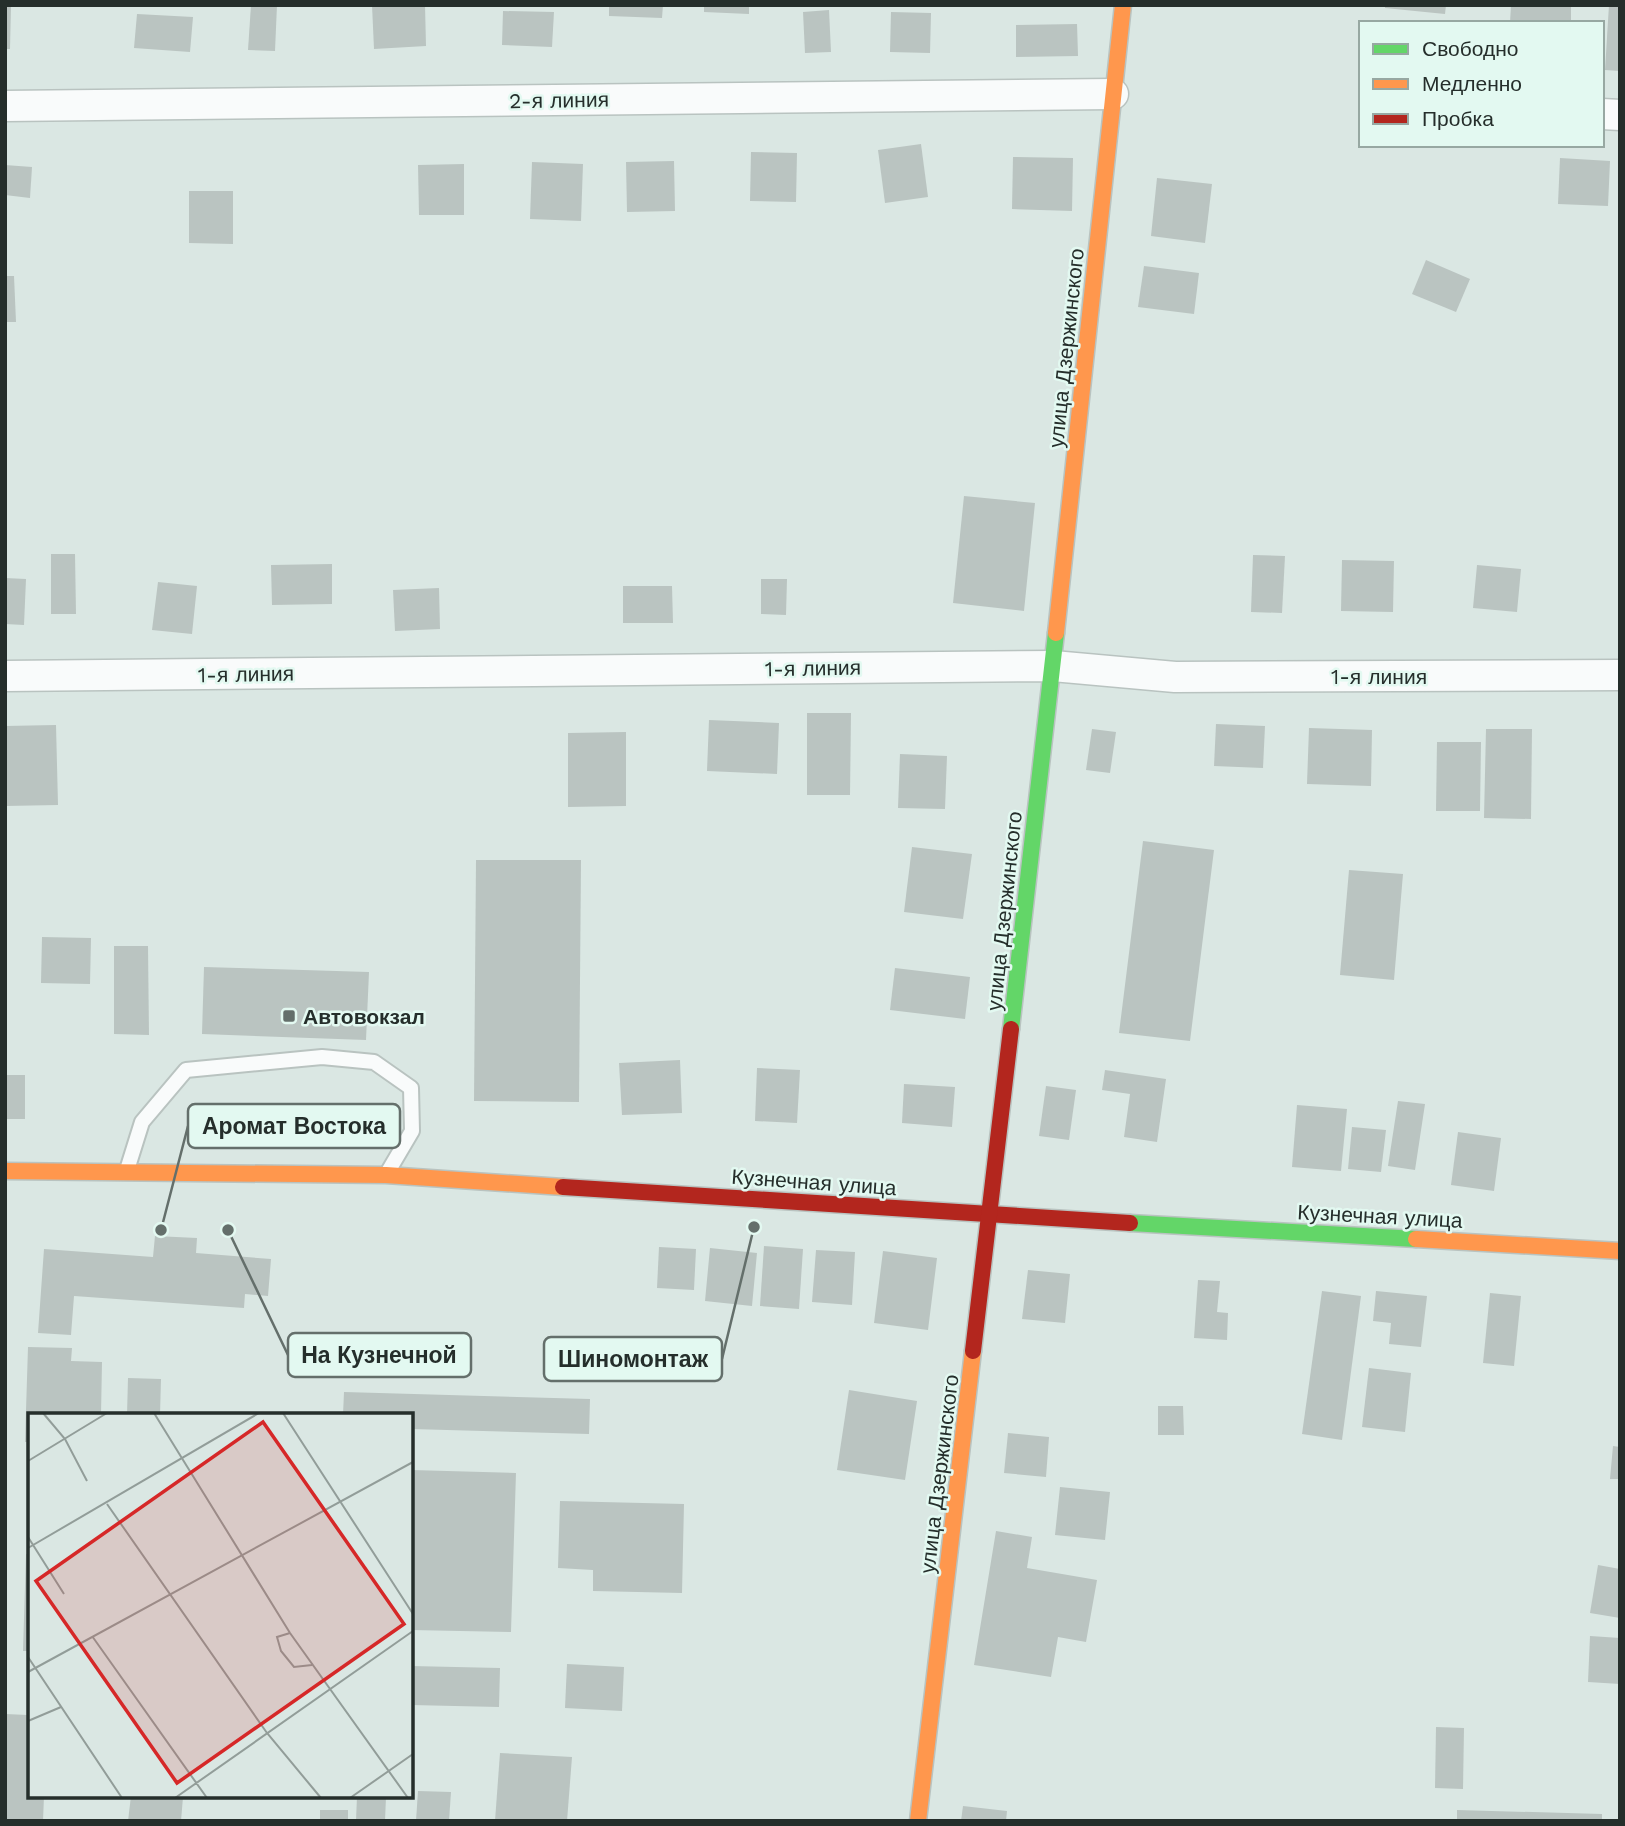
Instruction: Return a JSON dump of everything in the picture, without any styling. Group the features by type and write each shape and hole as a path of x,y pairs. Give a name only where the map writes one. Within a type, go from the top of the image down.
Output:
{"street":[{"name":"улица Дзержинского","path":"918,1821 991,1215 1053,666 1123,5"},
{"name":"2-я линия","path":"5,106 1113,94"},
{"name":"1-я линия","path":"5,676 1053,666 1175,677 1620,675"},
{"name":"Кузнечная улица","path":"5,1171 386,1174 991,1215 1620,1251"}],"lane":[{"path":"127,1172 142,1122 186,1070 322,1057 374,1062 411,1088 412,1131 386,1174"}],"building":[{"path":"251,5 277,5 275,51 248,50"},
{"path":"372,5 425,5 426,46 374,49"},
{"path":"609,5 663,5 662,18 609,16"},
{"path":"704,5 749,5 749,14 704,12"},
{"path":"1385,5 1446,5 1445,14 1385,8"},
{"path":"1511,5 1571,7 1571,21 1510,21"},
{"path":"1609,5 1620,5 1620,71 1605,70"},
{"path":"5,6 11,6 10,49 5,49"},
{"path":"829,10 831,52 805,53 803,12"},
{"path":"503,11 554,12 552,47 502,45"},
{"path":"891,12 931,13 930,53 890,52"},
{"path":"137,14 193,17 190,52 134,48"},
{"path":"1077,24 1078,56 1016,57 1016,25"},
{"path":"921,144 928,197 885,203 878,150"},
{"path":"751,152 797,153 796,202 750,201"},
{"path":"1013,157 1073,158 1072,211 1012,209"},
{"path":"1560,158 1610,161 1608,206 1558,204"},
{"path":"674,161 675,211 627,212 626,162"},
{"path":"532,162 583,164 581,221 530,219"},
{"path":"464,164 464,215 419,215 418,165"},
{"path":"5,165 32,167 30,198 5,195"},
{"path":"1157,178 1212,184 1205,243 1151,236"},
{"path":"189,191 233,191 233,244 189,243"},
{"path":"1426,260 1470,279 1456,312 1412,294"},
{"path":"1144,266 1199,273 1194,314 1138,307"},
{"path":"5,276 14,276 16,322 5,322"},
{"path":"964,496 1035,503 1024,611 953,603"},
{"path":"51,554 75,554 76,614 51,614"},
{"path":"1253,555 1285,556 1282,613 1251,612"},
{"path":"1342,560 1394,561 1393,612 1341,611"},
{"path":"332,564 332,604 272,605 271,565"},
{"path":"1477,565 1521,569 1517,612 1473,608"},
{"path":"5,578 26,579 24,625 5,624"},
{"path":"761,579 787,579 786,615 761,614"},
{"path":"158,582 197,586 192,634 152,630"},
{"path":"623,586 672,586 673,623 623,623"},
{"path":"439,588 440,629 395,631 393,590"},
{"path":"807,713 851,713 850,795 807,795"},
{"path":"709,720 779,723 777,774 707,771"},
{"path":"1216,724 1265,726 1263,768 1214,766"},
{"path":"56,725 58,805 5,806 5,726"},
{"path":"1309,728 1372,730 1371,786 1307,784"},
{"path":"1092,729 1116,732 1110,773 1086,770"},
{"path":"1486,729 1532,729 1531,819 1484,818"},
{"path":"626,732 626,806 568,807 568,733"},
{"path":"1437,742 1481,742 1480,811 1436,811"},
{"path":"900,754 947,756 945,809 898,808"},
{"path":"1143,841 1214,850 1190,1041 1119,1033"},
{"path":"912,847 972,854 963,919 904,912"},
{"path":"476,860 581,860 579,1102 474,1101"},
{"path":"1349,870 1403,874 1394,980 1340,975"},
{"path":"42,937 91,938 90,984 41,983"},
{"path":"114,946 148,946 149,1035 114,1034"},
{"path":"204,967 369,972 366,1040 202,1034"},
{"path":"895,968 970,977 965,1019 890,1010"},
{"path":"680,1060 682,1113 622,1115 619,1063"},
{"path":"757,1068 800,1070 797,1123 755,1121"},
{"path":"1105,1070 1166,1079 1157,1142 1124,1137 1130,1094 1102,1090"},
{"path":"5,1075 25,1075 25,1119 5,1119"},
{"path":"904,1084 955,1087 952,1127 902,1123"},
{"path":"1046,1086 1076,1090 1069,1140 1039,1136"},
{"path":"1398,1101 1425,1104 1415,1170 1388,1166"},
{"path":"1297,1105 1347,1109 1341,1171 1292,1167"},
{"path":"1352,1127 1386,1130 1381,1172 1348,1169"},
{"path":"1458,1132 1501,1138 1494,1191 1451,1185"},
{"path":"155,1236 197,1238 196,1253 271,1259 268,1296 245,1294 244,1308 74,1296 71,1335 38,1333 44,1249 153,1257"},
{"path":"764,1246 803,1249 799,1309 760,1306"},
{"path":"659,1247 696,1249 694,1290 657,1288"},
{"path":"710,1248 757,1253 752,1306 705,1301"},
{"path":"816,1250 855,1252 852,1305 812,1302"},
{"path":"883,1251 937,1258 928,1330 874,1323"},
{"path":"1028,1270 1070,1274 1065,1323 1022,1319"},
{"path":"1198,1280 1220,1281 1217,1312 1228,1313 1227,1340 1194,1338"},
{"path":"1322,1291 1361,1296 1342,1440 1302,1434"},
{"path":"1376,1291 1427,1296 1421,1347 1389,1344 1391,1323 1373,1321"},
{"path":"1490,1293 1521,1296 1514,1366 1483,1363"},
{"path":"28,1347 72,1348 71,1361 102,1362 101,1413 28,1413 28,1442 25,1442"},
{"path":"1369,1368 1411,1373 1405,1432 1362,1427"},
{"path":"128,1378 161,1379 160,1413 127,1413"},
{"path":"849,1390 917,1401 905,1480 837,1470"},
{"path":"344,1392 590,1399 589,1434 413,1429 413,1413 343,1413"},
{"path":"1158,1406 1183,1406 1184,1435 1158,1435"},
{"path":"1008,1433 1049,1437 1046,1477 1004,1473"},
{"path":"1613,1446 1620,1447 1620,1479 1610,1479"},
{"path":"413,1470 516,1473 511,1632 413,1630"},
{"path":"1060,1487 1110,1492 1105,1540 1055,1535"},
{"path":"560,1501 684,1504 682,1593 593,1591 593,1570 558,1568"},
{"path":"996,1531 1032,1537 1027,1568 1097,1580 1086,1642 1058,1637 1051,1677 974,1665"},
{"path":"26,1554 28,1554 28,1651 23,1651"},
{"path":"1598,1565 1620,1569 1620,1618 1590,1613"},
{"path":"1590,1636 1620,1638 1620,1684 1588,1682"},
{"path":"567,1664 624,1667 622,1711 565,1708"},
{"path":"413,1666 500,1668 499,1707 413,1705"},
{"path":"5,1714 28,1715 28,1798 44,1798 43,1821 5,1821"},
{"path":"1436,1727 1464,1728 1463,1789 1435,1788"},
{"path":"500,1753 572,1757 567,1821 495,1821"},
{"path":"418,1791 451,1792 449,1821 416,1821"},
{"path":"131,1798 183,1798 181,1821 128,1821"},
{"path":"357,1798 386,1798 385,1821 356,1821"},
{"path":"963,1806 1007,1811 1006,1821 961,1821"},
{"path":"320,1810 348,1810 348,1821 320,1821"},
{"path":"1457,1810 1602,1814 1602,1821 1457,1821"}],"traffic: fast":[{"path":"1011,1029 1056,633"},
{"path":"1130,1223 1416,1239"}],"traffic: slow":[{"path":"1056,633 1123,5"},
{"path":"5,1171 386,1175 563,1187"},
{"path":"1416,1239 1620,1251"},
{"path":"918,1821 973,1351"}],"traffic: jam":[{"path":"973,1351 1011,1029"},
{"path":"563,1187 1130,1223"}],"place":[{"name":"Автовокзал","path":"289,1016"},
{"name":"Шиномонтаж","path":"754,1227"},
{"name":"Аромат Востока","path":"161,1230"},
{"name":"На Кузнечной","path":"228,1230"}]}
